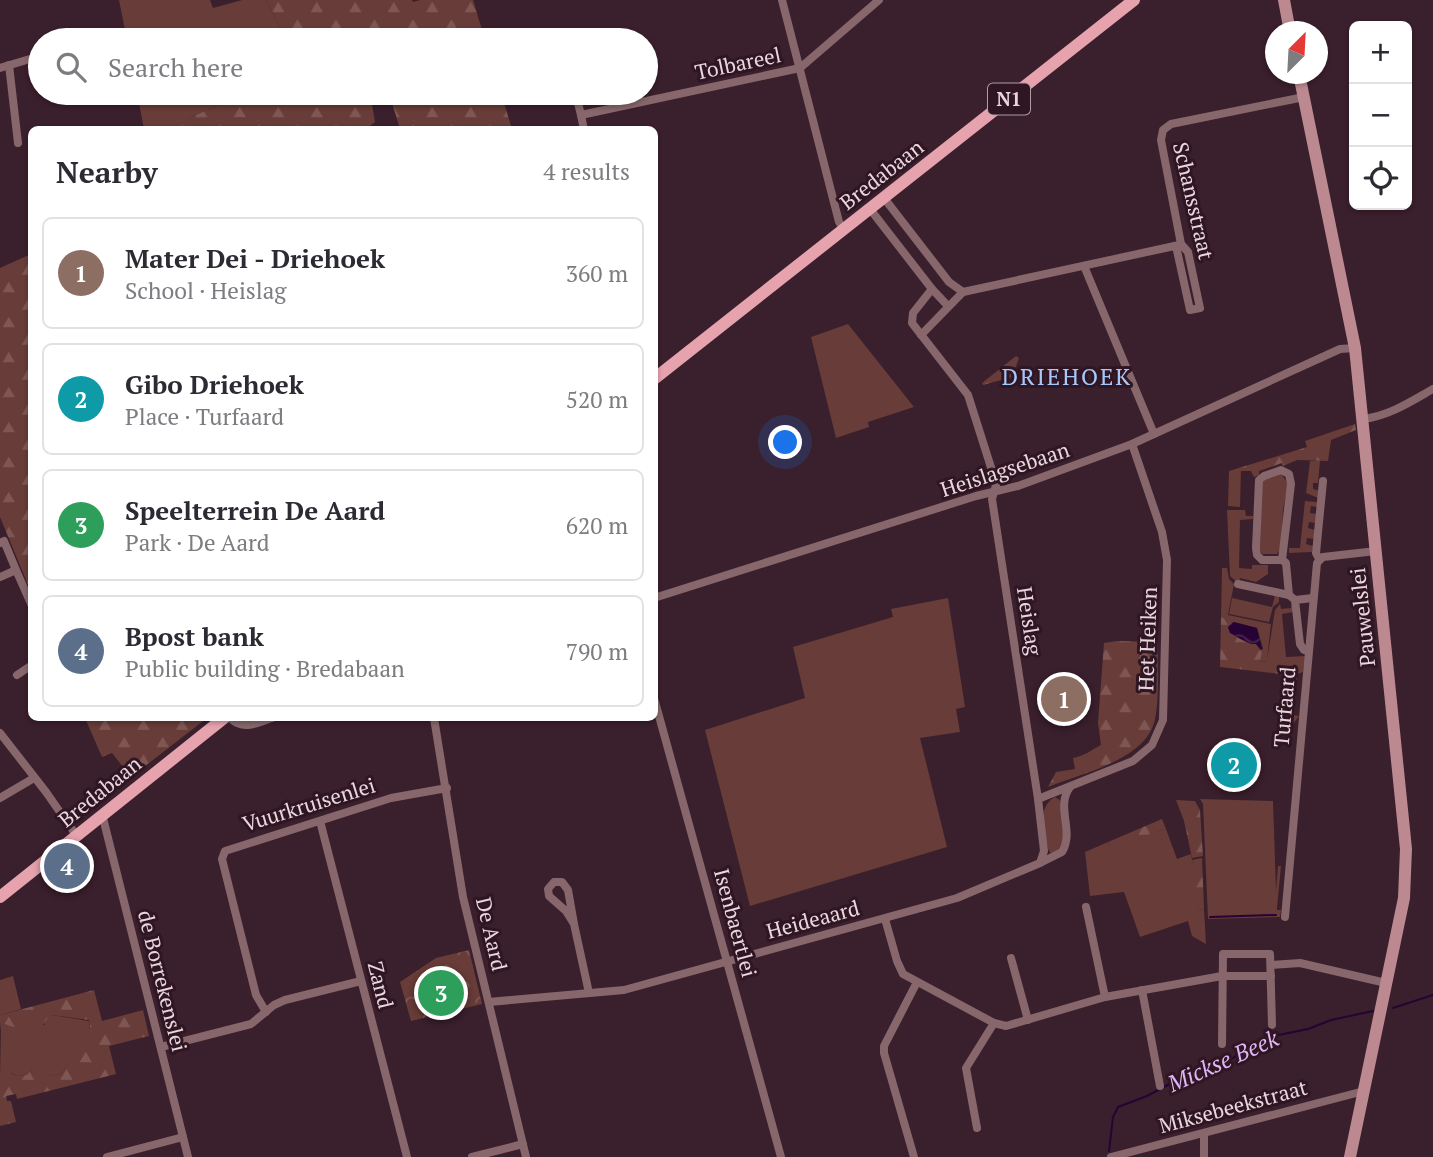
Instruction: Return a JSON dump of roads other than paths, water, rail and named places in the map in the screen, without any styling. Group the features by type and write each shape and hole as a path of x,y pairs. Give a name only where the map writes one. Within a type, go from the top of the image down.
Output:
{"main road":[{"name":"Bredabaan","path":"658,376 1134,0"},
{"name":"Bredabaan","path":"0,897 220,721"}],"street":[{"path":"782,0 839,222 844,229"},
{"name":"Tolbareel","path":"658,99 800,68 879,0"},
{"path":"1284,0 1288,21"},
{"path":"18,143 4,66 28,59"},
{"name":"Pauwelslei","path":"1301,84 1355,348 1407,869 1404,898 1350,1157"},
{"name":"Schansstraat","path":"1179,245 1188,252 1200,308 1190,310 1161,140 1163,130 1171,124 1304,97"},
{"path":"578,105 583,126"},
{"name":"Tolbareel","path":"581,116 631,105"},
{"path":"884,198 949,282 963,292"},
{"path":"870,209 948,306"},
{"path":"932,289 911,317 921,335 963,292 1179,245"},
{"path":"1084,267 1154,434"},
{"name":"Heislag","path":"921,335 968,395 995,480 992,499 1038,799"},
{"name":"Heislagsebaan","path":"658,597 1018,486 1132,444 1340,349 1355,348"},
{"path":"1363,419 1394,411 1433,389"},
{"name":"Het Heiken","path":"1038,799 1140,757 1154,741 1163,720 1167,560 1162,532 1132,444"},
{"path":"1282,560 1291,484 1289,474 1281,470 1259,480 1256,548 1262,560 1282,560 1286,563 1300,644 1304,650 1308,650"},
{"name":"Turfaard","path":"1285,917 1318,559 1315,552 1324,481"},
{"path":"0,543 4,541 28,597"},
{"path":"1318,559 1323,556 1376,551"},
{"path":"0,576 16,570"},
{"path":"1238,584 1292,597 1314,598"},
{"path":"17,675 28,667"},
{"name":"Isenbaertlei","path":"658,712 781,1157"},
{"path":"234,721 244,726 262,721"},
{"name":"De Aard","path":"435,721 464,897 526,1157"},
{"path":"0,733 76,835"},
{"path":"0,798 34,778"},
{"path":"1040,863 1057,856 1067,842 1063,801 1070,787"},
{"name":"Vuurkruisenlei","path":"265,1012 256,995 223,855 230,849 390,798 447,788"},
{"path":"1038,799 1044,851 1040,863"},
{"name":"de Borrekenslei","path":"102,814 188,1157"},
{"name":"Zand","path":"320,821 407,1157"},
{"name":"Heideaard","path":"489,1002 624,990 957,898 1040,863"},
{"path":"574,925 566,911 549,896 548,889 554,882 562,882 567,886 589,993"},
{"path":"1086,907 1105,997"},
{"path":"885,919 897,961 904,974 994,1023 1006,1026 1105,997 1142,990 1222,976 1271,976"},
{"path":"1222,1044 1223,954 1270,954 1272,1025"},
{"path":"1011,958 1028,1020"},
{"path":"1271,965 1300,963 1386,982"},
{"path":"161,1046 251,1024 274,1005 361,981"},
{"path":"914,1157 884,1046 917,982"},
{"path":"1142,990 1160,1086"},
{"path":"976,1128 966,1068 994,1023"},
{"name":"Miksebeekstraat","path":"1111,1157 1364,1091"},
{"path":"1204,1133 1204,1157"},
{"path":"107,1157 183,1137"},
{"path":"472,1157 523,1144"}],"water":[{"path":"1234,622 1257,628 1262,650 1256,644 1230,633 1228,627"}],"waterway":[{"path":"1210,917 1276,915"},
{"name":"Mickse Beek","path":"1393,1008 1433,995"},
{"name":"Mickse Beek","path":"1109,1151 1113,1117 1118,1107 1173,1082 1186,1079 1191,1073 1219,1059 1233,1058 1269,1037 1373,1011"}],"place":[{"name":"Mater Dei - Driehoek","path":"1064,699"},
{"name":"Gibo Driehoek","path":"1234,765"},
{"name":"Bpost bank","path":"67,866"},
{"name":"Speelterrein De Aard","path":"441,993"}],"district":[{"name":"DRIEHOEK","path":"1067,377"}]}
